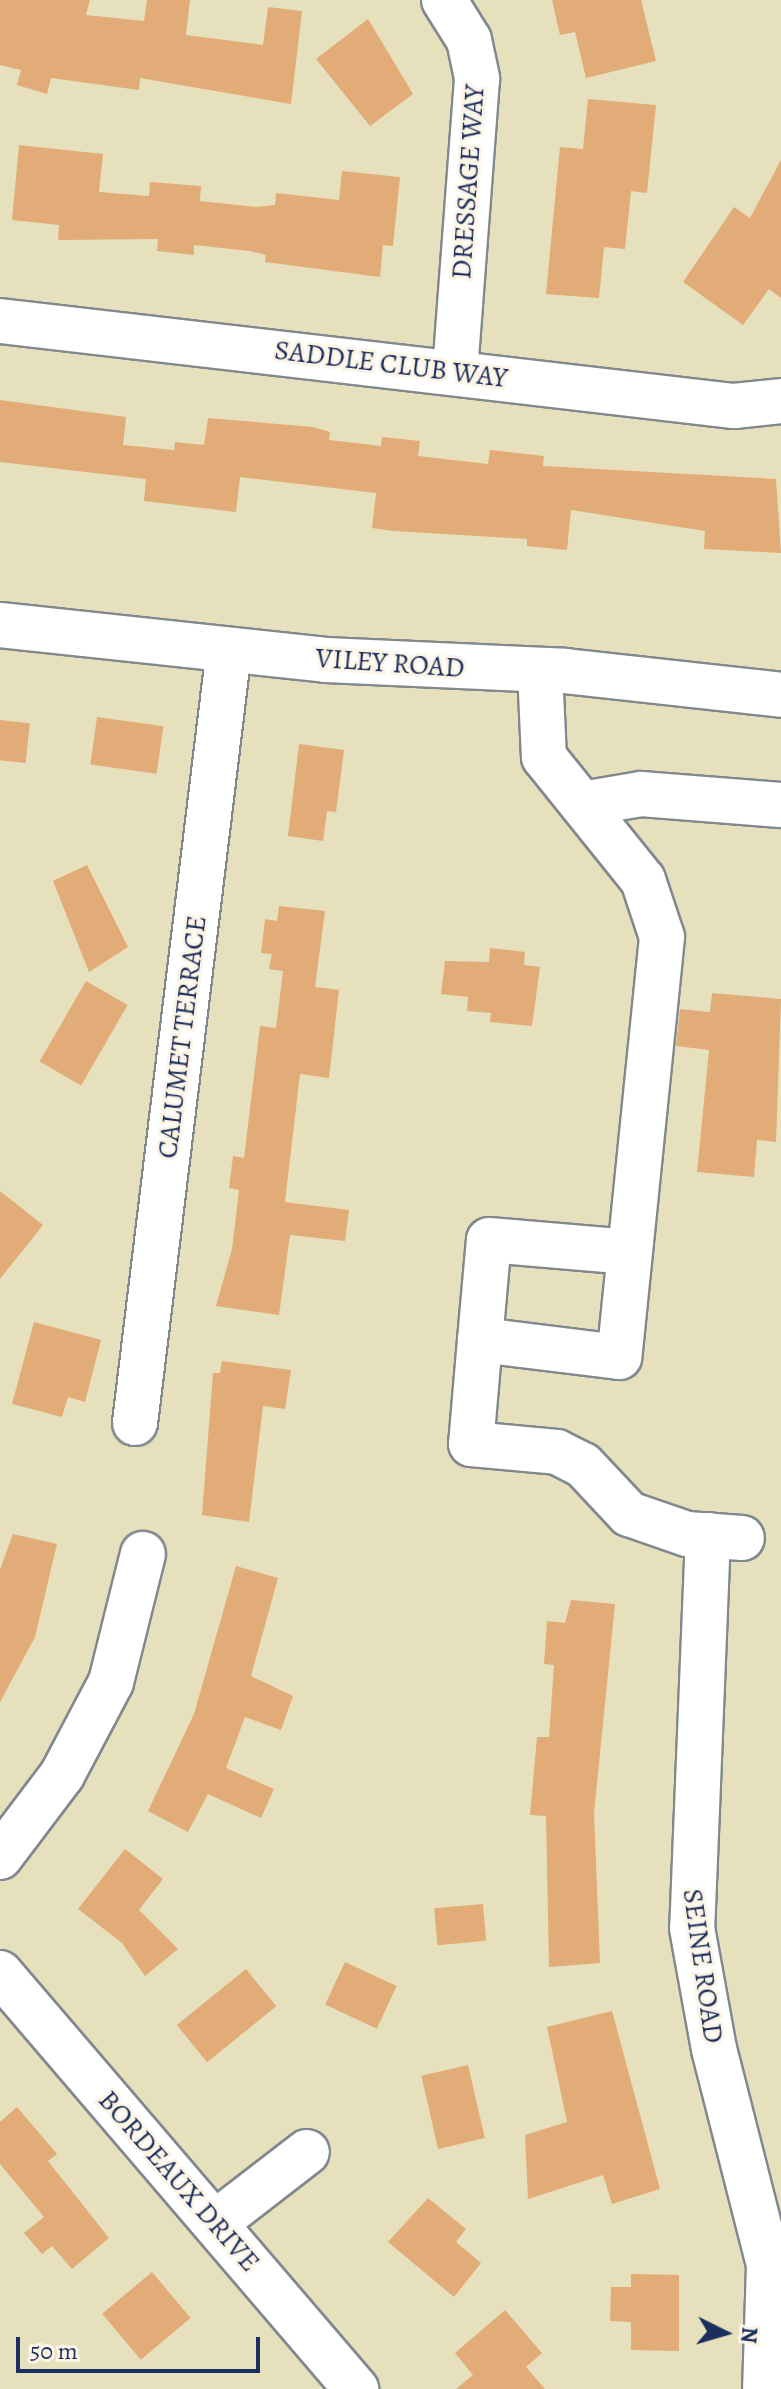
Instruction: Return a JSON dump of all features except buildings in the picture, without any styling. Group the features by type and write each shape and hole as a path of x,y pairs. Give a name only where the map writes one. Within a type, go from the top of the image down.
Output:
{"street":[{"name":"DRESSAGE WAY","path":"444,0 469,40 477,79 455,372"},
{"name":"SADDLE CLUB WAY","path":"0,321 734,406 781,401"},
{"name":"VILEY ROAD","path":"0,625 229,650 540,670 781,695"},
{"name":"CALUMET TERRACE","path":"135,1423 229,650"},
{"path":"540,670 544,757 643,880 662,937 619,1357 480,1340 489,1240 629,1252"},
{"path":"582,804 641,794 781,805"},
{"name":"SEINE ROAD","path":"480,1340 471,1444 557,1452 583,1465 629,1514 725,1537 692,1928 714,2049 769,2265 765,2389"},
{"path":"0,1857 62,1775 105,1696 143,1554"},
{"name":"BORDEAUX DRIVE","path":"0,1973 356,2389"},
{"path":"215,2223 307,2152"}]}
